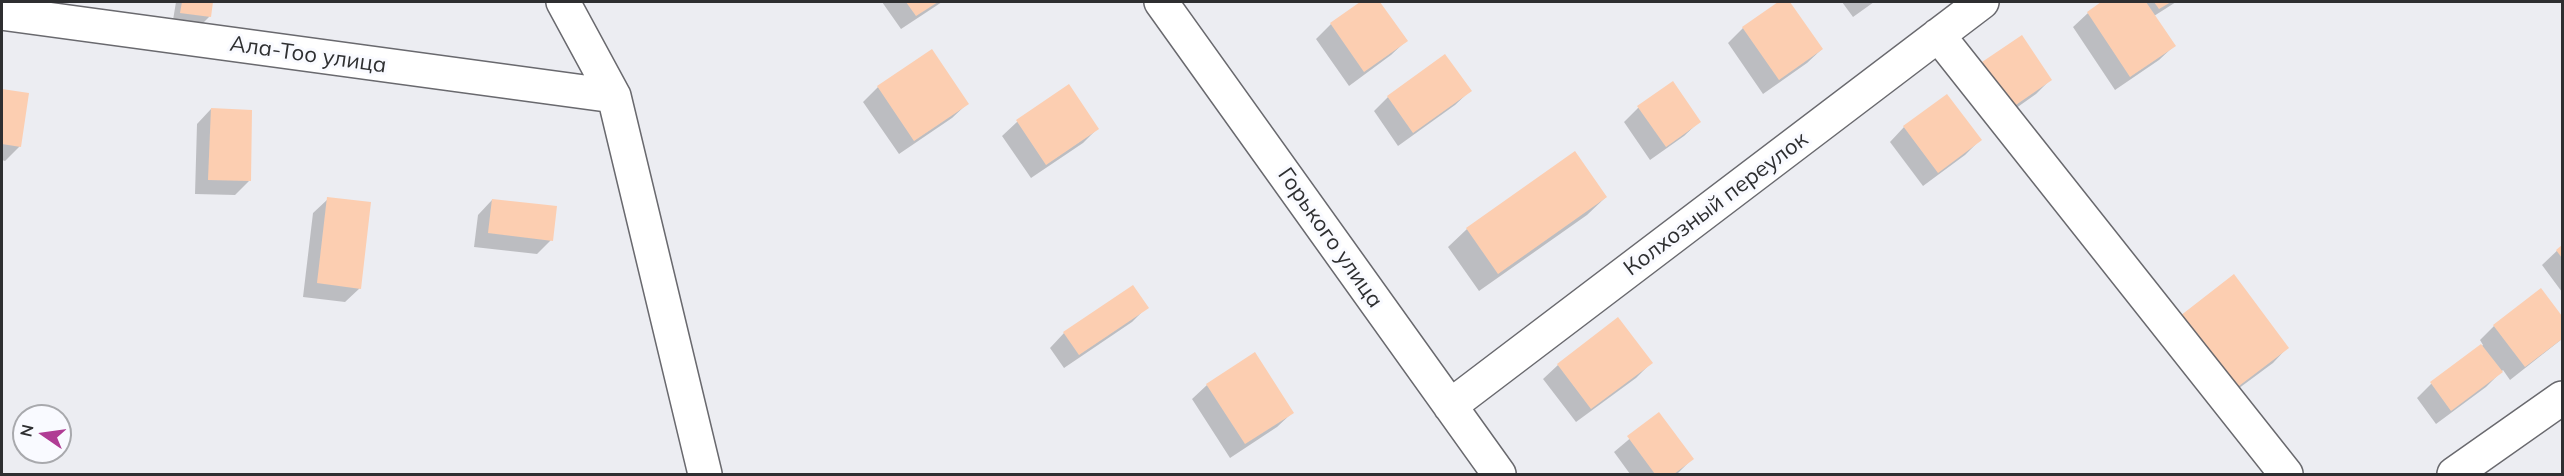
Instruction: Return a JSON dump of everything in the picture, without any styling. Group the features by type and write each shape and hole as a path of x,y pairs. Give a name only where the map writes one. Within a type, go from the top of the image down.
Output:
{"street":[{"path":"563,2 614,96 705,474"},
{"name":"Горького улица","path":"1161,2 1498,474"},
{"name":"Колхозный переулок","path":"1450,406 1982,2"},
{"name":"Ала-Тоо улица","path":"2,13 614,96"},
{"path":"1938,35 2286,474"},
{"path":"2454,474 2562,398"}],"building":[{"path":"182,2 213,2 211,17 180,13"},
{"path":"906,2 938,2 916,16"},
{"path":"1360,2 1380,2 1408,41 1364,72 1330,23"},
{"path":"1778,2 1790,2 1823,49 1779,80 1742,27"},
{"path":"2101,2 2146,2 2176,46 2130,77 2087,12"},
{"path":"2154,2 2171,2 2159,9"},
{"path":"2022,35 2052,80 2013,107 1982,62"},
{"path":"932,49 969,104 914,141 877,86"},
{"path":"1445,54 1472,91 1413,133 1387,96"},
{"path":"1673,81 1701,122 1666,147 1637,106"},
{"path":"1069,84 1099,129 1046,165 1016,120"},
{"path":"2,89 29,93 21,147 2,144"},
{"path":"1947,94 1982,140 1938,173 1903,126"},
{"path":"211,108 252,110 251,181 208,180"},
{"path":"1575,151 1607,197 1498,274 1466,228"},
{"path":"327,197 371,202 361,289 317,283"},
{"path":"492,199 557,206 553,241 488,233"},
{"path":"2562,245 2562,258 2556,250"},
{"path":"2234,274 2289,348 2235,389 2180,316"},
{"path":"1133,285 1149,308 1079,355 1063,332"},
{"path":"2541,288 2562,316 2562,339 2525,367 2493,325"},
{"path":"1618,317 1653,363 1591,409 1557,364"},
{"path":"2481,344 2503,372 2451,411 2430,382"},
{"path":"1255,352 1294,413 1245,444 1206,384"},
{"path":"1659,412 1694,459 1674,474 1655,474 1627,436"}]}
